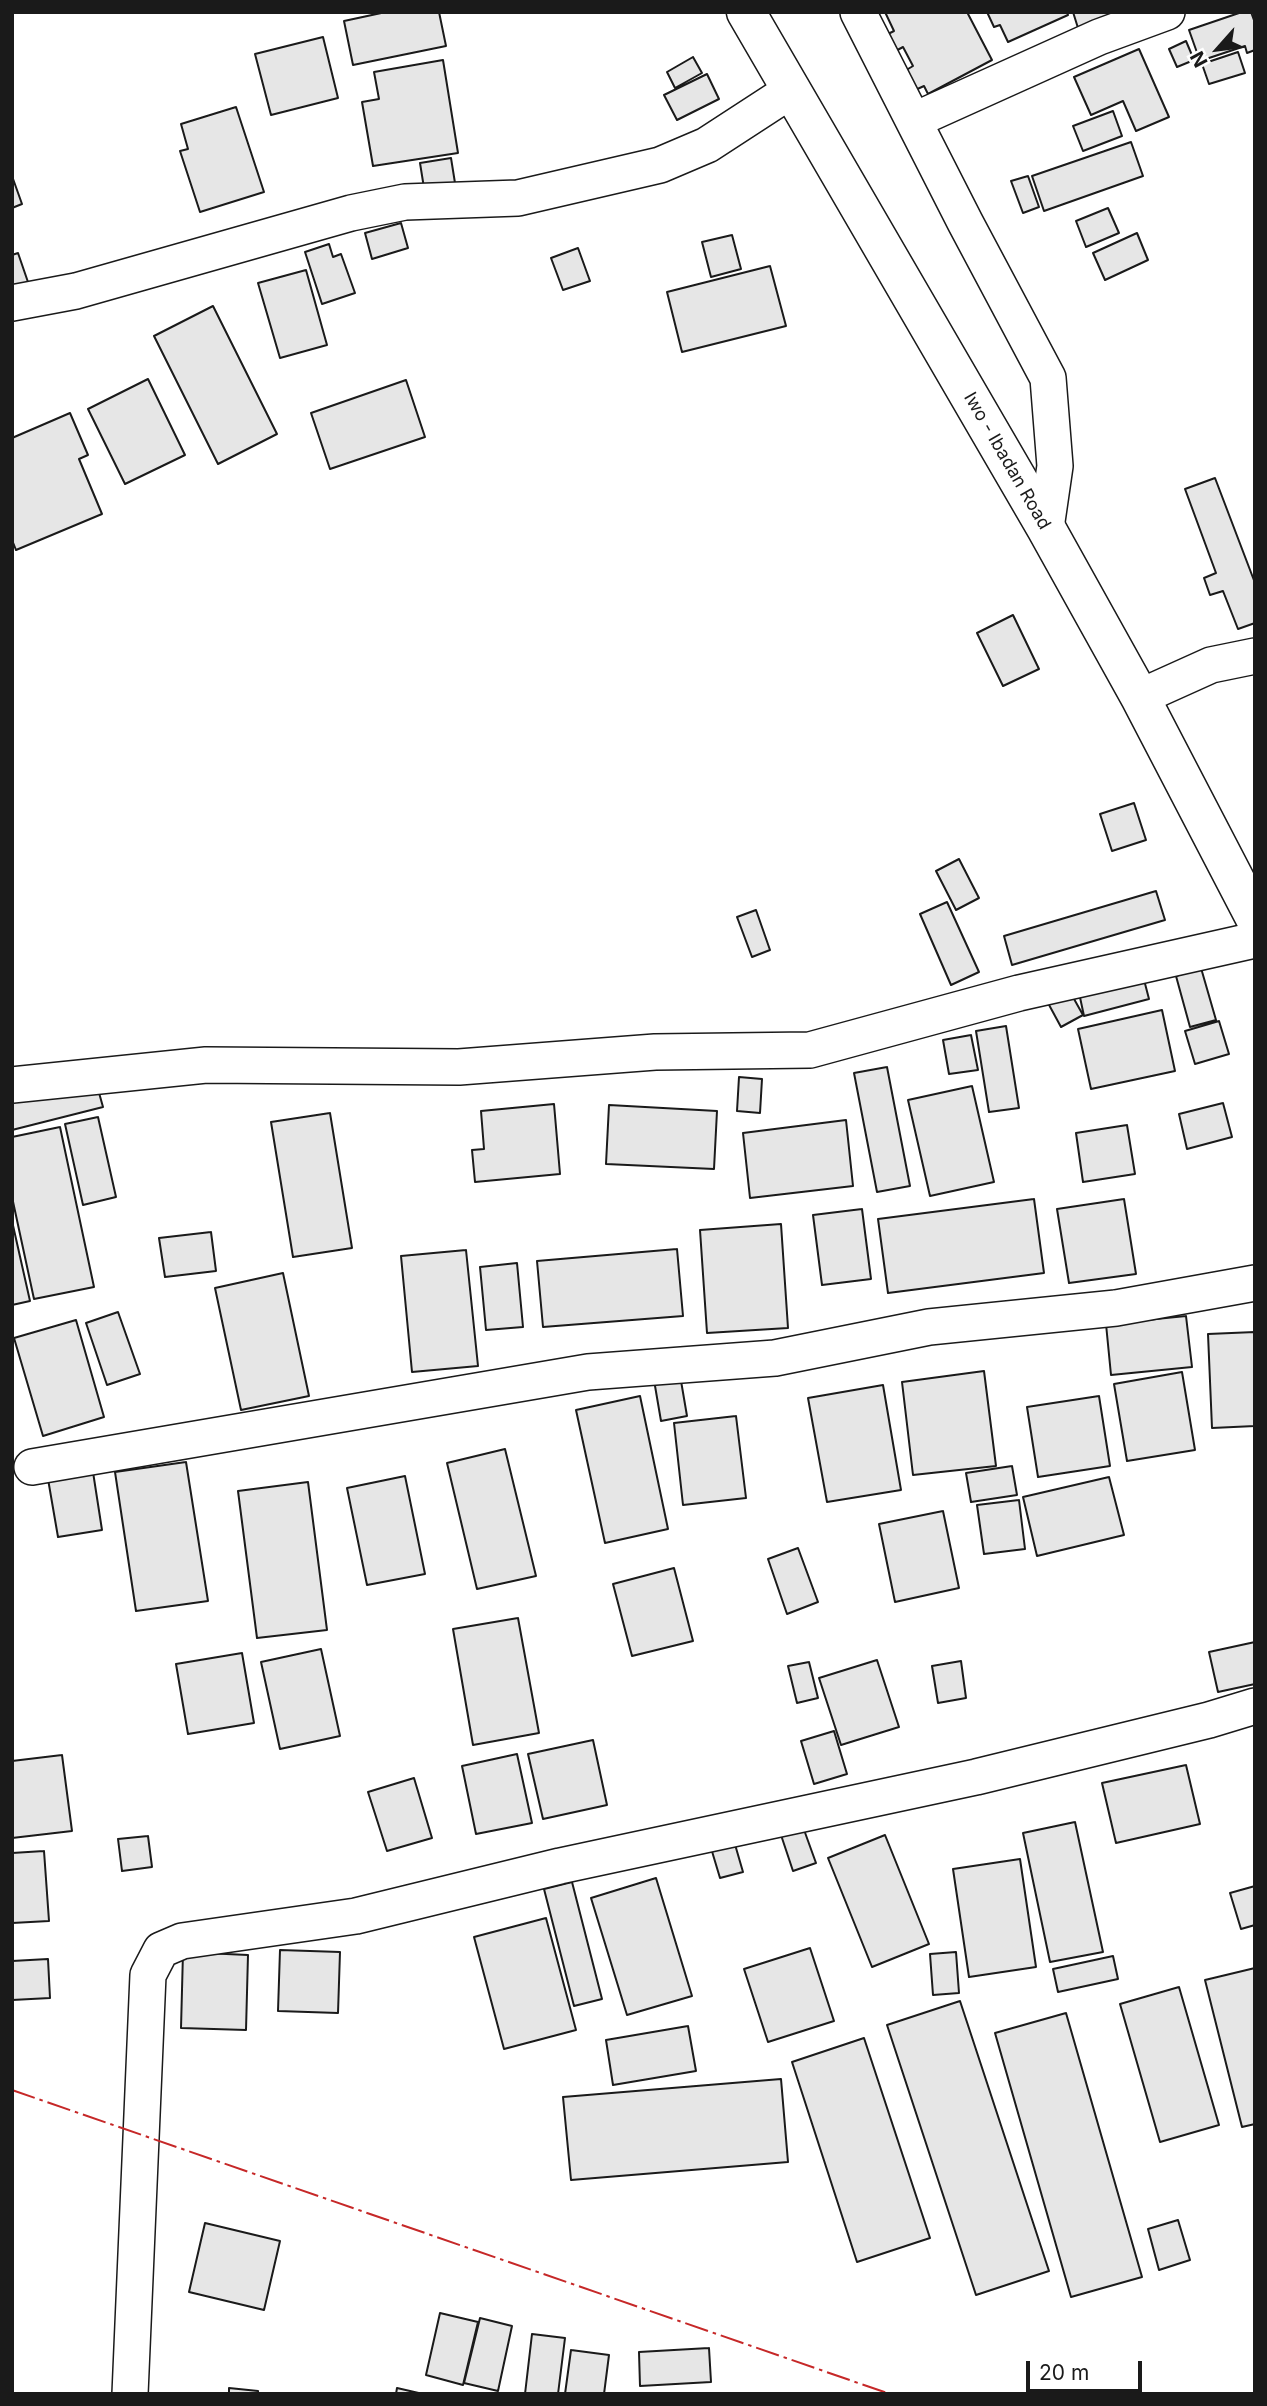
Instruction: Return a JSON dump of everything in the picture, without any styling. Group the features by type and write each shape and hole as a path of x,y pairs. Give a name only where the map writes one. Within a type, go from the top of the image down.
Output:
{"main road":[{"name":"Iwo - Ibadan Road","path":"746,12 1046,528 1140,697 1255,918"}],"street":[{"path":"858,12 1048,378 1055,466 1046,528"},
{"path":"915,120 1099,37 1167,12"},
{"path":"12,303 76,291 351,213 405,202 519,198 660,165 707,145 790,91"},
{"path":"1140,697 1210,665 1255,656"},
{"path":"12,1085 206,1065 459,1067 656,1052 810,1050 1019,993 1255,940"},
{"path":"32,1467 588,1372 775,1358 929,1326 1116,1308 1255,1283"},
{"path":"130,2394 148,1975 161,1950 183,1941 356,1916 560,1866 976,1777 1209,1720 1255,1706"}],"building":[{"path":"386,12 439,12 446,46 353,65 344,21"},
{"path":"885,12 967,12 992,60 928,94 924,86 913,91 903,72 913,66 903,47 892,53 884,36 894,31"},
{"path":"987,12 1067,12 1068,15 1008,42 1000,25 994,27"},
{"path":"1073,12 1120,12 1078,28"},
{"path":"1242,12 1251,12 1255,23 1255,50 1247,53 1245,46 1200,61 1189,30"},
{"path":"323,37 338,98 271,115 255,54"},
{"path":"1186,41 1194,60 1177,67 1169,49"},
{"path":"1139,49 1169,117 1136,131 1123,101 1091,115 1074,77"},
{"path":"1238,52 1245,73 1209,84 1202,64"},
{"path":"693,57 702,73 675,88 667,72"},
{"path":"443,60 458,153 373,166 362,102 379,99 374,72"},
{"path":"707,74 719,99 677,120 664,95"},
{"path":"236,107 264,192 200,212 180,151 188,149 181,124"},
{"path":"1113,111 1122,136 1083,151 1073,126"},
{"path":"1131,142 1143,176 1044,211 1032,176"},
{"path":"451,158 455,183 424,188 420,163"},
{"path":"12,176 22,204 12,208"},
{"path":"1028,176 1039,207 1023,213 1011,181"},
{"path":"1108,208 1119,233 1086,247 1076,221"},
{"path":"401,223 408,248 372,259 365,233"},
{"path":"1137,233 1148,260 1105,280 1093,253"},
{"path":"732,235 741,269 711,277 702,242"},
{"path":"329,244 333,257 341,254 355,293 322,304 305,252"},
{"path":"578,248 590,281 563,290 551,258"},
{"path":"18,253 29,285 12,290 12,255"},
{"path":"770,266 786,326 682,352 667,292"},
{"path":"306,270 327,345 280,358 258,283"},
{"path":"213,306 277,434 218,464 154,336"},
{"path":"148,379 185,455 125,484 88,409"},
{"path":"406,380 425,437 330,469 311,413"},
{"path":"70,413 88,455 79,459 102,514 16,550 12,540 12,438"},
{"path":"1215,478 1255,583 1255,623 1238,629 1223,591 1210,595 1204,578 1216,573 1185,489"},
{"path":"1013,615 1039,669 1003,686 977,633"},
{"path":"1134,803 1146,840 1112,851 1100,814"},
{"path":"959,859 979,898 956,910 936,871"},
{"path":"1156,891 1165,920 1012,965 1004,936"},
{"path":"947,902 979,972 951,985 920,914"},
{"path":"756,910 770,950 752,957 737,917"},
{"path":"1201,968 1216,1020 1190,1027 1176,976"},
{"path":"1142,972 1149,999 1084,1016 1078,988"},
{"path":"1069,990 1083,1015 1061,1027 1048,1003"},
{"path":"1162,1010 1175,1071 1091,1089 1078,1029"},
{"path":"1219,1021 1229,1054 1195,1064 1185,1031"},
{"path":"1006,1026 1019,1108 989,1112 976,1031"},
{"path":"971,1035 978,1070 949,1074 943,1040"},
{"path":"887,1067 910,1186 877,1192 854,1073"},
{"path":"739,1077 762,1079 760,1113 737,1111"},
{"path":"96,1082 103,1107 12,1130 12,1102"},
{"path":"972,1086 994,1182 930,1196 908,1100"},
{"path":"1223,1103 1232,1137 1187,1149 1179,1114"},
{"path":"554,1104 560,1174 475,1182 472,1150 484,1149 481,1111"},
{"path":"609,1105 717,1111 714,1169 606,1164"},
{"path":"330,1113 352,1248 293,1257 271,1122"},
{"path":"98,1117 116,1197 83,1205 65,1124"},
{"path":"846,1120 853,1186 750,1198 743,1133"},
{"path":"1127,1125 1135,1174 1083,1182 1076,1133"},
{"path":"60,1127 94,1287 34,1299 12,1197 12,1137"},
{"path":"1034,1199 1044,1273 888,1293 878,1219"},
{"path":"1124,1199 1136,1274 1069,1283 1057,1209"},
{"path":"862,1209 871,1279 822,1285 813,1215"},
{"path":"12,1221 30,1301 12,1305"},
{"path":"781,1224 788,1328 707,1333 700,1230"},
{"path":"211,1232 216,1271 165,1277 159,1238"},
{"path":"677,1249 683,1316 543,1327 537,1261"},
{"path":"466,1250 478,1366 412,1372 401,1256"},
{"path":"517,1263 523,1327 486,1330 480,1267"},
{"path":"283,1273 309,1396 241,1410 215,1288"},
{"path":"118,1312 140,1374 107,1385 86,1323"},
{"path":"1186,1316 1192,1367 1111,1375 1106,1324"},
{"path":"76,1320 104,1417 43,1436 14,1338"},
{"path":"1255,1332 1255,1426 1212,1428 1208,1334"},
{"path":"984,1371 996,1466 913,1475 902,1382"},
{"path":"1182,1372 1195,1450 1127,1461 1114,1384"},
{"path":"680,1375 687,1416 661,1421 654,1380"},
{"path":"883,1385 901,1490 827,1502 808,1398"},
{"path":"640,1396 668,1529 605,1543 576,1410"},
{"path":"1099,1396 1110,1466 1038,1477 1027,1407"},
{"path":"736,1416 746,1498 683,1505 674,1423"},
{"path":"505,1449 536,1576 477,1589 447,1463"},
{"path":"186,1462 208,1601 136,1611 115,1472"},
{"path":"1012,1466 1017,1495 971,1502 966,1473"},
{"path":"93,1472 102,1530 58,1537 48,1479"},
{"path":"405,1476 425,1574 367,1585 347,1488"},
{"path":"1109,1477 1124,1535 1037,1556 1023,1497"},
{"path":"308,1482 327,1630 257,1638 238,1491"},
{"path":"1019,1500 1025,1549 984,1554 977,1505"},
{"path":"943,1511 959,1588 895,1602 879,1524"},
{"path":"798,1548 818,1602 787,1614 768,1559"},
{"path":"674,1568 693,1641 632,1656 613,1584"},
{"path":"518,1618 539,1733 473,1745 453,1629"},
{"path":"1255,1642 1255,1684 1218,1692 1209,1652"},
{"path":"321,1649 340,1736 280,1749 261,1662"},
{"path":"242,1653 254,1723 188,1734 176,1664"},
{"path":"877,1660 899,1727 841,1745 819,1678"},
{"path":"961,1661 966,1698 938,1703 932,1666"},
{"path":"809,1662 818,1698 797,1703 788,1666"},
{"path":"834,1731 847,1774 814,1784 801,1741"},
{"path":"593,1740 607,1805 543,1819 528,1754"},
{"path":"517,1754 532,1823 476,1834 462,1766"},
{"path":"62,1755 72,1831 12,1838 12,1761"},
{"path":"1186,1765 1200,1824 1116,1843 1102,1783"},
{"path":"414,1778 432,1838 387,1851 368,1792"},
{"path":"1075,1822 1103,1952 1050,1962 1023,1833"},
{"path":"803,1827 816,1863 793,1871 781,1835"},
{"path":"885,1835 929,1944 872,1967 828,1858"},
{"path":"148,1836 152,1867 122,1871 118,1839"},
{"path":"734,1841 743,1872 720,1878 711,1848"},
{"path":"44,1851 49,1921 12,1923 12,1853"},
{"path":"1020,1859 1036,1967 969,1977 953,1869"},
{"path":"656,1878 692,1996 627,2015 591,1898"},
{"path":"572,1882 602,1999 574,2006 544,1889"},
{"path":"1255,1886 1255,1925 1241,1929 1230,1893"},
{"path":"546,1918 576,2030 504,2049 474,1937"},
{"path":"810,1948 834,2021 768,2042 744,1969"},
{"path":"280,1950 340,1952 338,2013 278,2011"},
{"path":"183,1952 248,1955 246,2030 181,2028"},
{"path":"956,1952 959,1993 933,1995 930,1954"},
{"path":"1113,1956 1118,1979 1058,1992 1053,1969"},
{"path":"48,1959 50,1998 12,2000 12,1961"},
{"path":"1255,1968 1255,2124 1242,2127 1205,1980"},
{"path":"1179,1987 1219,2125 1160,2142 1120,2004"},
{"path":"960,2001 1049,2271 976,2295 887,2025"},
{"path":"1066,2013 1142,2277 1071,2297 995,2033"},
{"path":"688,2026 696,2071 613,2085 606,2040"},
{"path":"864,2038 930,2238 857,2262 792,2062"},
{"path":"781,2079 788,2162 571,2180 563,2097"},
{"path":"1178,2220 1190,2260 1159,2270 1148,2229"},
{"path":"205,2223 280,2241 264,2310 189,2292"},
{"path":"440,2313 478,2322 463,2385 426,2375"},
{"path":"480,2318 512,2326 498,2391 464,2383"},
{"path":"532,2334 565,2338 558,2394 525,2394"},
{"path":"709,2348 711,2382 640,2386 639,2352"},
{"path":"571,2350 609,2355 604,2394 565,2394"},
{"path":"229,2388 258,2391 258,2394 229,2394"},
{"path":"397,2388 423,2394 396,2394"}],"power":[{"path":"12,2090 890,2394"}]}
